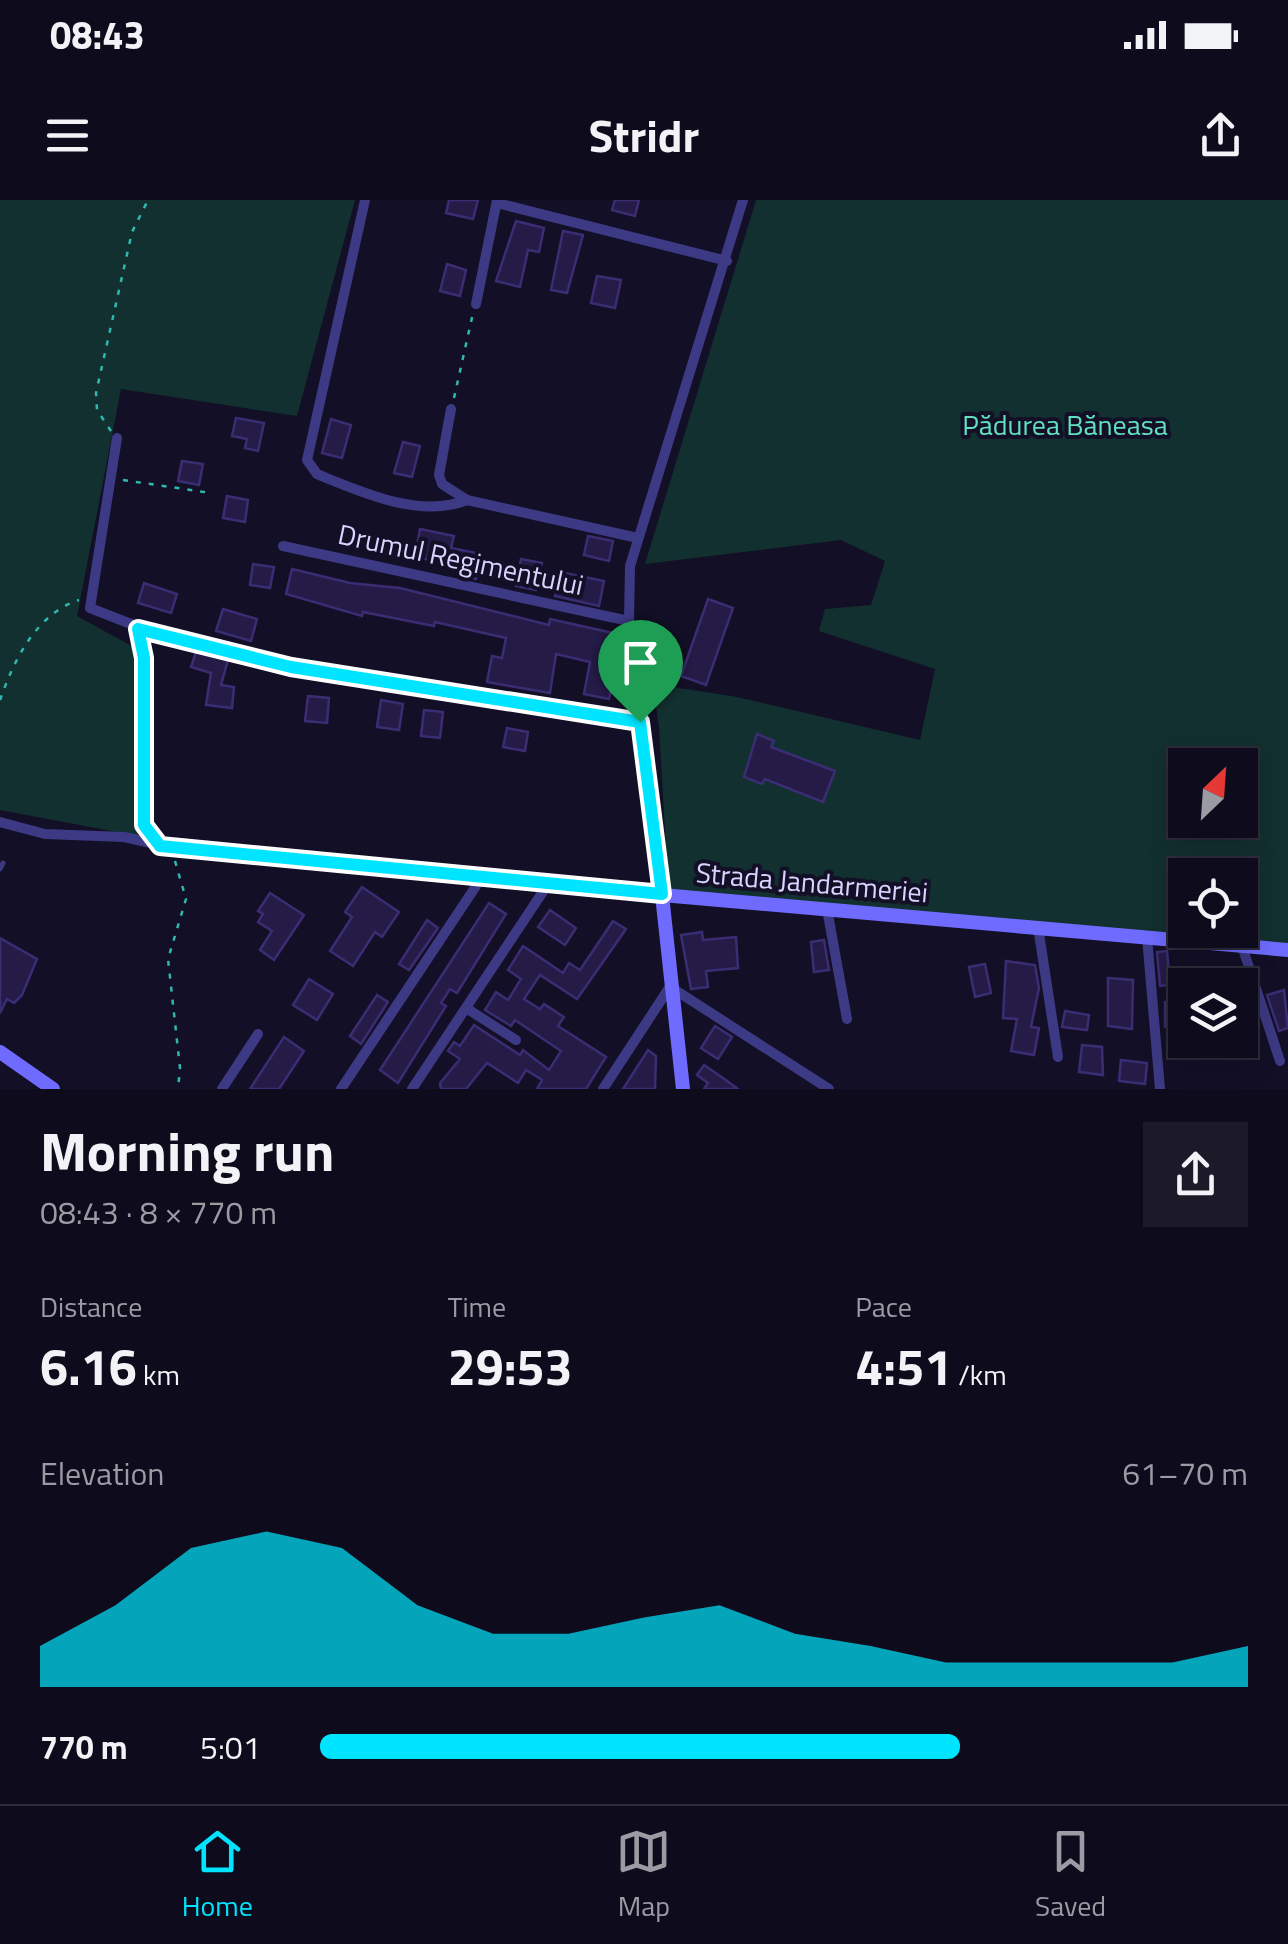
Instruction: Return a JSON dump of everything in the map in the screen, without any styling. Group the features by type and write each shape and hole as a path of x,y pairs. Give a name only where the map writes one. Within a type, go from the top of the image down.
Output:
{"street":[{"name":"Drumul Regimentului","path":"365,200 307,460 317,474 417,506 448,508 466,500 638,538"},
{"path":"683,1089 629,621 630,566 743,200"},
{"path":"476,304 497,201 727,261"},
{"path":"451,409 439,475 442,484 466,500"},
{"path":"117,438 89,597 94,613 138,629 291,667 640,722"},
{"name":"Drumul Regimentului","path":"282,546 629,621"},
{"path":"138,629 144,658 144,825 154,841"},
{"name":"Strada Jandarmeriei","path":"0,822 45,834 154,841 173,848 1168,939"},
{"path":"341,1089 484,874"},
{"path":"412,1089 550,881"},
{"path":"828,909 847,1019"},
{"path":"1038,927 1058,1057"},
{"path":"1146,937 1163,1088"},
{"name":"Strada Jandarmeriei","path":"1258,947 1288,950"},
{"path":"1243,948 1280,1061"},
{"path":"603,1089 672,986"},
{"path":"672,986 829,1089"},
{"path":"466,1008 516,1040"},
{"path":"222,1089 258,1034"},
{"path":"0,1052 53,1089"}],"path":[{"path":"117,438 96,410 96,393 132,232 148,200"},
{"path":"451,409 476,304"},
{"path":"112,478 211,493"},
{"path":"0,700 12,664 46,618 89,597"},
{"path":"173,848 186,899 168,959 180,1068 178,1089"}],"green space":[{"path":"0,200 355,200 297,416 121,389 77,616 139,650 138,836 0,810"},
{"name":"Pădurea Băneasa","path":"756,200 1288,200 1288,950 1258,947 1258,858 1168,858 1168,939 662,895 668,883 659,727 645,629 660,685 737,697 920,740 935,669 819,631 825,609 871,605 885,561 841,540 645,564"}],"building":[{"path":"449,200 478,200 473,219 446,213"},
{"path":"615,200 639,200 635,216 612,210"},
{"path":"516,221 544,228 539,252 528,250 520,287 496,281"},
{"path":"563,231 583,235 567,293 551,290"},
{"path":"447,264 466,270 460,296 440,291"},
{"path":"597,276 621,280 615,308 591,303"},
{"path":"236,418 264,423 258,451 245,448 247,439 232,436"},
{"path":"331,419 351,425 342,458 322,453"},
{"path":"403,442 420,446 412,477 394,473"},
{"path":"182,461 203,464 199,485 178,481"},
{"path":"227,496 248,500 245,522 223,518"},
{"path":"420,529 454,536 451,548 481,554 476,579 458,575 460,566 415,557"},
{"path":"588,536 613,541 609,561 584,555"},
{"path":"521,559 542,563 536,590 516,586"},
{"path":"253,564 274,567 270,588 250,585"},
{"path":"292,569 350,583 400,588 549,625 550,619 622,635 619,647 610,645 603,675 614,677 609,699 584,694 590,662 556,654 550,693 487,682 492,656 502,658 506,638 435,622 434,626 363,612 362,616 286,594"},
{"path":"560,572 604,581 599,606 555,596"},
{"path":"144,583 177,594 171,613 138,603"},
{"path":"708,599 733,608 706,685 681,676"},
{"path":"223,609 257,619 251,641 216,631"},
{"path":"196,652 228,660 221,685 234,687 232,708 206,705 211,673 191,667"},
{"path":"308,696 329,698 327,723 305,721"},
{"path":"381,700 403,704 399,730 377,727"},
{"path":"424,710 443,712 440,738 421,736"},
{"path":"507,728 528,732 525,751 503,747"},
{"path":"757,734 774,741 771,747 835,771 823,802 765,779 762,784 744,777"},
{"path":"362,887 399,912 382,937 375,932 353,966 330,951 352,917 345,912"},
{"path":"270,893 304,915 274,960 260,950 272,931 258,922 263,914 258,911"},
{"path":"489,903 506,914 457,993 450,989 441,1003 446,1006 398,1083 380,1070"},
{"path":"550,910 576,928 565,945 538,927"},
{"path":"427,920 438,928 409,970 399,964"},
{"path":"613,921 626,929 577,999 540,975 524,999 540,1009 544,1004 564,1017 558,1026 606,1057 586,1089 537,1089 542,1080 526,1070 518,1083 487,1063 466,1089 441,1089 440,1083 460,1059 448,1051 454,1042 460,1046 474,1025 520,1055 523,1050 549,1070 561,1051 515,1020 511,1026 485,1010 496,992 508,1000 521,979 508,970 523,946 563,973 569,963 580,970"},
{"path":"702,932 703,940 736,937 738,968 706,971 708,987 691,989 681,935"},
{"path":"0,938 37,959 22,995 14,1003 7,999 0,1013"},
{"path":"824,940 829,970 814,972 811,942"},
{"path":"1167,951 1168,985 1160,986 1157,952"},
{"path":"1006,961 1035,965 1039,988 1031,1027 1039,1028 1034,1055 1011,1051 1017,1019 1003,1018"},
{"path":"985,964 991,993 975,997 969,967"},
{"path":"1108,978 1133,980 1132,1029 1108,1026"},
{"path":"309,979 333,994 317,1020 293,1005"},
{"path":"1284,990 1288,1028 1279,1031 1267,995"},
{"path":"377,995 388,1002 361,1044 350,1036"},
{"path":"1165,1002 1168,1002 1168,1027"},
{"path":"1065,1011 1089,1015 1087,1030 1062,1027"},
{"path":"715,1026 732,1037 718,1059 701,1048"},
{"path":"284,1037 304,1051 279,1089 250,1089"},
{"path":"1082,1045 1102,1047 1103,1075 1079,1072"},
{"path":"648,1050 656,1056 655,1089 623,1089"},
{"path":"1121,1060 1147,1063 1145,1084 1119,1081"},
{"path":"704,1065 738,1089 704,1089 708,1083 697,1075"}],"route":[{"path":"138,629 263,662 640,722 662,894 322,858 160,846 149,837 144,825 144,658 138,629"}]}
